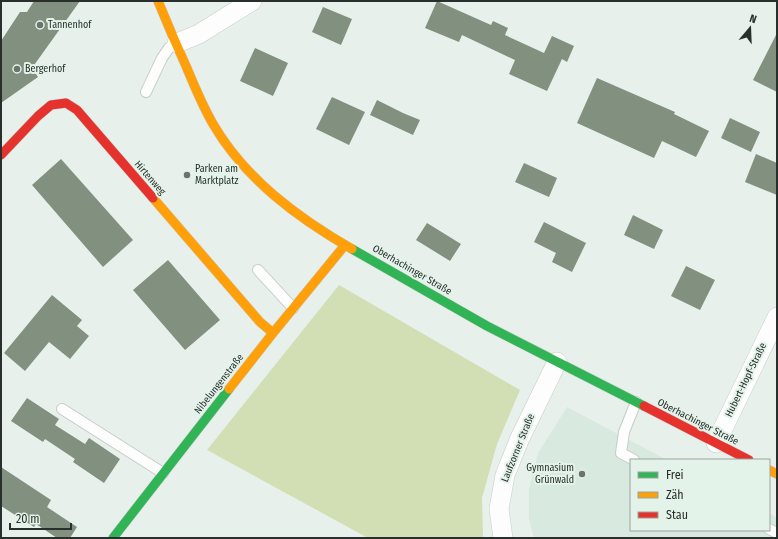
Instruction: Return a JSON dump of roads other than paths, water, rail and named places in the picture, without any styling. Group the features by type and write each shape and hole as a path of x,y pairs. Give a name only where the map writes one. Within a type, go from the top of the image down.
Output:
{"main road":[{"name":"Oberhachinger Straße","path":"158,1 198,95 213,124 229,148 248,171 267,190 299,216 345,245 487,326 747,459"},
{"name":"Hirtenweg","path":"1,155 38,116 51,105 66,103 76,110 260,322 273,332"},
{"name":"Nibelungenstraße","path":"113,538 273,332 345,245"}],"street":[{"path":"177,43 199,34 252,1"},
{"name":"Hubert-Hopf-Straße","path":"716,443 777,317"},
{"name":"Laufzorner Straße","path":"503,538 499,509 505,475 520,438 557,362"}],"lane":[{"path":"146,92 162,58 169,48 177,43"},
{"path":"258,270 293,308"},
{"path":"632,459 621,453 624,432 636,402"},
{"path":"62,409 163,473"}],"place":[{"name":"Tannenhof","path":"40,25"},
{"name":"Bergerhof","path":"17,69"},
{"name":"Parken am Marktplatz","path":"187,175"},
{"name":"Gymnasium Grünwald","path":"582,474"}]}
